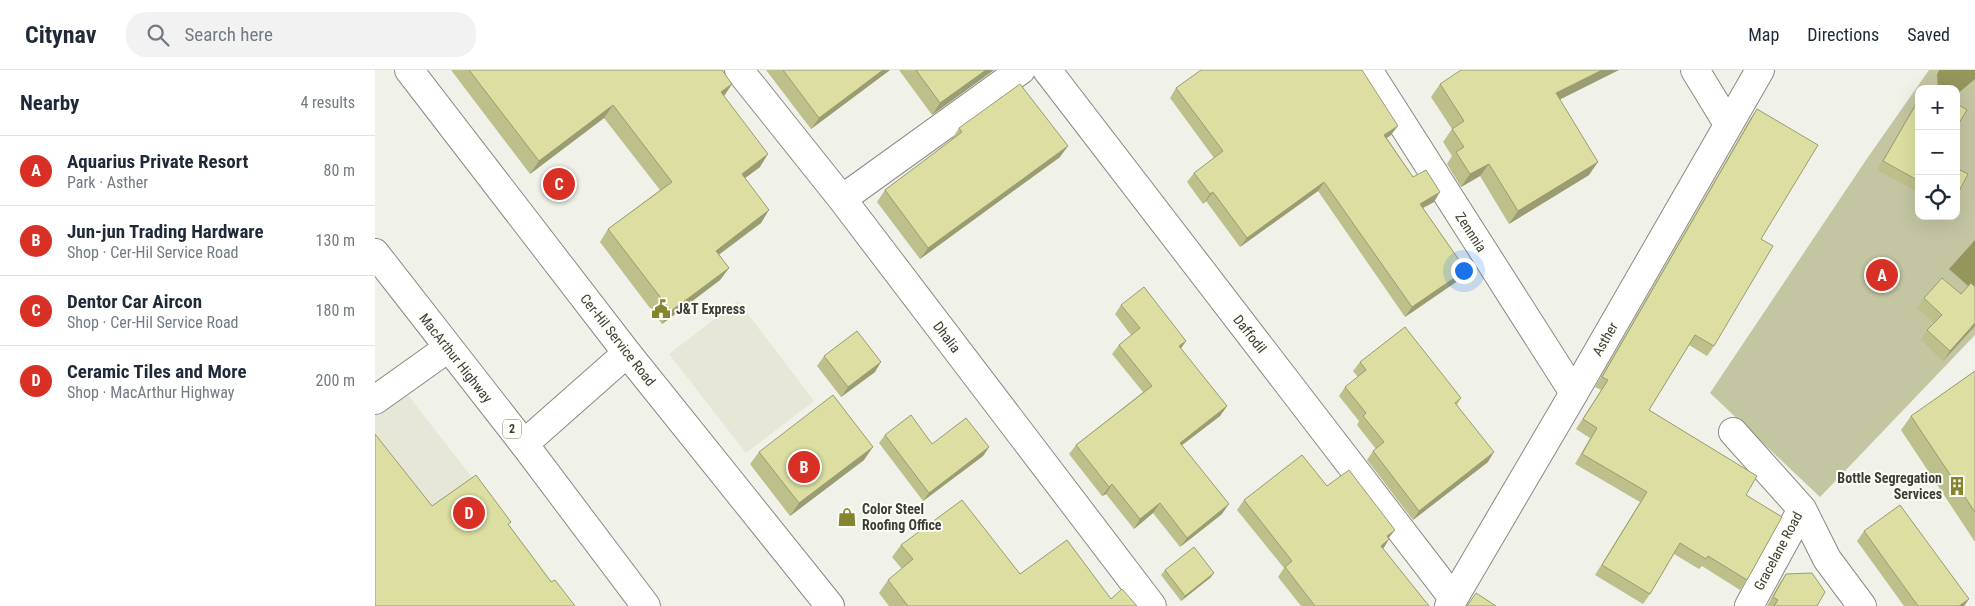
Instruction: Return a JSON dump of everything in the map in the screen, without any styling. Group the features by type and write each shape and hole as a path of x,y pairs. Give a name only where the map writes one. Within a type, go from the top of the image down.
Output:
{"main road":[{"name":"Cer-Hil Service Road","path":"409,70 627,353 830,606"},
{"name":"Dhalia","path":"739,70 842,199 1152,606"},
{"path":"842,199 1021,70"},
{"name":"Daffodil","path":"1047,70 1451,602"},
{"name":"Zennnia","path":"1368,70 1574,393"},
{"path":"1695,70 1728,124"},
{"name":"Asther","path":"1451,602 1760,70"},
{"name":"MacArthur Highway","path":"375,253 447,348 524,444 646,606"},
{"path":"375,400 447,348"},
{"path":"524,444 627,353"},
{"name":"Gracelane Road","path":"1733,432 1803,509 1749,606"},
{"path":"1803,509 1827,559 1863,606"}],"shaded area":[{"path":"1929,70 1975,70 1975,335 1820,497 1710,393 1915,90 1915,220 1960,220 1960,85 1918,85"},
{"path":"1939,70 1975,70 1975,79 1960,92 1960,85 1938,85 1937,75"},
{"path":"1975,240 1975,292 1949,269"},
{"path":"738,301 814,401 746,453 669,354"},
{"path":"404,390 572,606 375,606 375,412"}],"building":[{"path":"469,70 722,70 732,84 721,92 768,154 742,174 769,210 716,251 729,268 671,311 608,229 672,182 613,105 539,161"},
{"path":"783,70 883,70 819,118"},
{"path":"916,70 986,70 940,103"},
{"path":"1201,70 1362,70 1398,126 1384,135 1413,177 1426,170 1440,192 1420,204 1466,270 1412,307 1324,182 1247,238 1213,192 1210,194 1194,173 1223,151 1176,88"},
{"path":"1461,70 1602,70 1556,93 1598,162 1518,211 1489,164 1470,174 1456,152 1464,147 1452,129 1464,121 1440,84"},
{"path":"1020,84 1068,146 928,248 885,190 962,132 959,128"},
{"path":"1915,106 1915,179 1883,161"},
{"path":"1960,106 1967,110 1960,121"},
{"path":"1757,109 1818,145 1761,239 1773,246 1714,346 1695,335 1649,410 1757,476 1746,495 1782,517 1747,580 1708,556 1706,559 1680,543 1650,594 1602,565 1647,492 1582,454 1597,428 1583,419 1608,380 1602,377"},
{"path":"1960,170 1968,174 1960,189"},
{"path":"1942,278 1961,294 1971,283 1975,287 1975,323 1950,351 1927,330 1942,315 1924,298"},
{"path":"1144,287 1186,341 1179,346 1227,406 1180,443 1229,504 1187,538 1160,503 1140,519 1112,484 1109,487 1076,445 1152,386 1119,345 1140,328 1121,305"},
{"path":"1405,327 1461,398 1455,403 1494,452 1419,511 1373,451 1384,442 1363,416 1366,413 1345,387 1366,370 1360,362"},
{"path":"857,331 881,362 848,387 824,356"},
{"name":"Bottle Segregation Services","path":"1975,371 1975,512 1911,416"},
{"path":"833,395 873,447 799,503 759,452"},
{"path":"911,415 932,444 966,418 989,447 929,493 885,435"},
{"path":"375,434 432,506 476,475 511,522 508,524 551,582 555,580 575,606 375,606"},
{"path":"1302,455 1327,486 1349,470 1395,530 1387,536 1389,539 1381,546 1429,606 1315,606 1285,567 1292,561 1244,500"},
{"path":"962,500 1020,574 1067,540 1111,599 1122,589 1137,606 908,606 888,580 913,559 901,545"},
{"path":"1900,505 1969,599 1959,606 1918,606 1864,531"},
{"path":"1194,547 1214,573 1185,596 1165,570"},
{"path":"1812,573 1825,592 1817,606 1774,606 1778,600 1773,597 1786,574"},
{"path":"1476,593 1496,606 1467,606"}],"place":[{"name":"Dentor Car Aircon","path":"559,184"},
{"name":"Aquarius Private Resort","path":"1882,275"},
{"name":"J&T Express","path":"661,309"},
{"name":"Jun-jun Trading Hardware","path":"804,467"},
{"name":"Bottle Segregation Services","path":"1957,486"},
{"name":"Ceramic Tiles and More","path":"469,513"},
{"name":"Color Steel Roofing Office","path":"847,517"}]}
